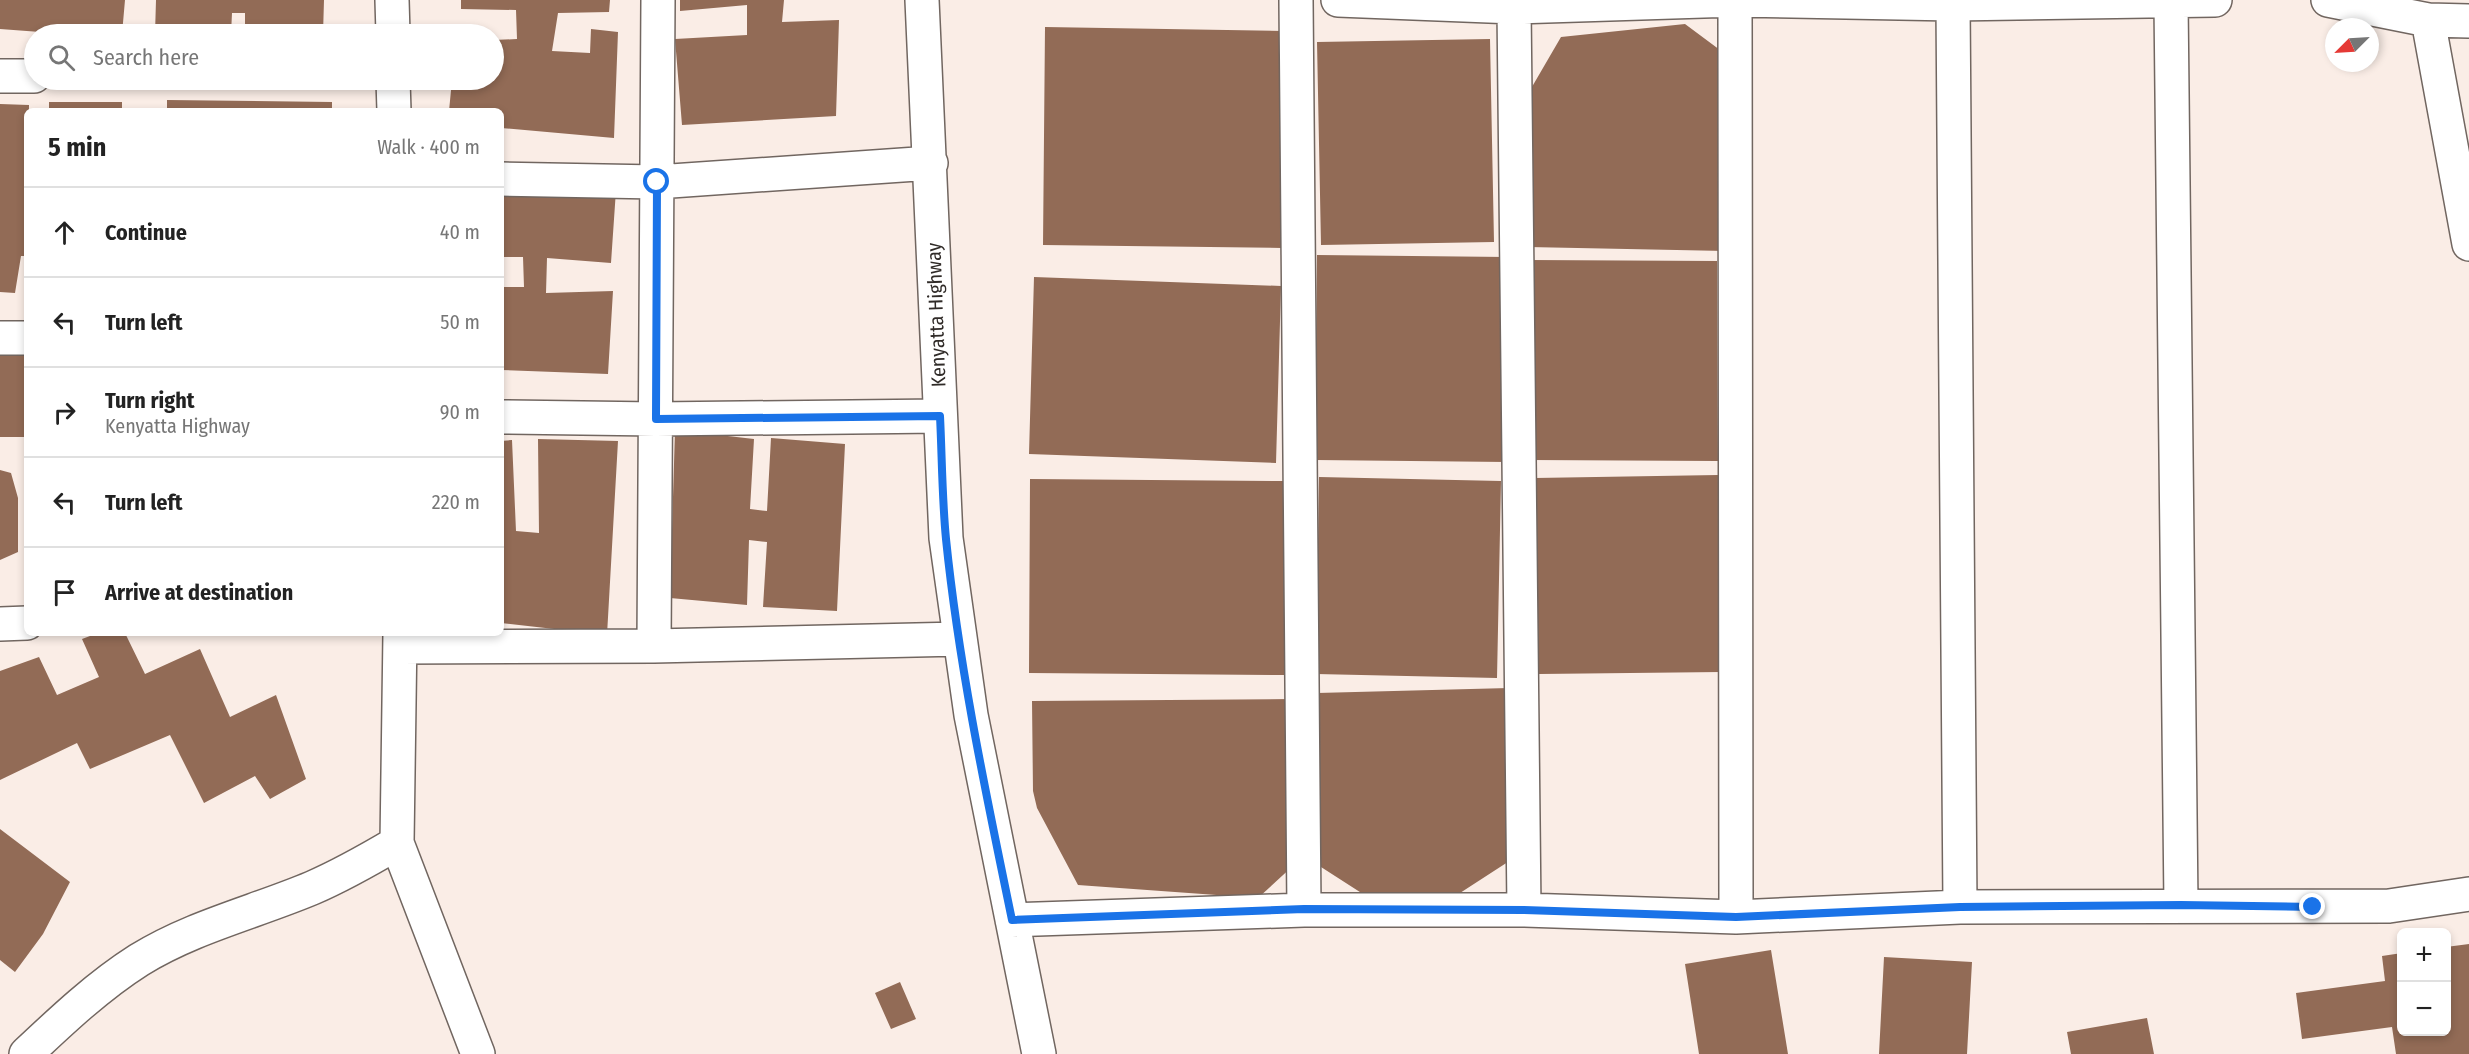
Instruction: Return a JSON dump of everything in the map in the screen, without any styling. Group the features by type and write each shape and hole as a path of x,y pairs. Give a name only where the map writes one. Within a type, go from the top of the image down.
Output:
{"street":[{"path":"392,0 393,24"},
{"path":"654,646 658,0"},
{"name":"Kenyatta Highway","path":"922,0 946,538 971,715 1039,1054"},
{"path":"1296,0 1304,909"},
{"path":"1338,0 1515,7 1736,0 1953,4 2215,0"},
{"path":"1736,0 1736,917"},
{"path":"2328,0 2428,20 2469,21"},
{"path":"2171,2 2181,905"},
{"path":"1953,4 1960,907"},
{"path":"1515,7 1524,910"},
{"path":"2428,20 2469,244"},
{"path":"0,76 24,76"},
{"path":"393,90 394,108"},
{"path":"504,179 657,182 931,163"},
{"path":"0,338 24,338"},
{"path":"504,417 656,419 940,416"},
{"path":"0,624 24,622"},
{"path":"478,1054 397,843 400,640 654,646 960,639"},
{"path":"26,1054 84,1001 140,960 197,931 313,888 397,843"},
{"path":"1012,920 1304,909 1524,910 1736,917 1960,907 2389,906 2469,894"}],"building":[{"path":"0,0 125,0 123,24 24,24 24,31 0,29"},
{"path":"156,0 324,0 323,24 245,24 245,13 232,13 231,24 155,24"},
{"path":"461,0 610,0 609,12 558,13 552,51 590,53 591,29 618,32 614,138 504,128 504,108 449,108 451,90 504,90 504,40 517,39 516,10 461,9"},
{"path":"680,0 784,0 782,22 839,20 836,116 682,125 675,39 747,35 747,5 680,11"},
{"path":"1685,24 1724,53 1726,251 1528,247 1529,92 1561,37"},
{"path":"1045,27 1283,31 1282,248 1043,245"},
{"path":"1490,39 1494,242 1321,245 1317,42"},
{"path":"167,100 332,102 332,108 167,108"},
{"path":"49,102 122,102 122,108 49,108"},
{"path":"0,104 29,105 29,108 24,108 24,256 21,256 15,293 0,292"},
{"path":"504,188 616,190 611,263 547,258 546,293 613,291 608,374 504,370 504,287 524,287 523,257 504,257"},
{"path":"1317,255 1507,257 1507,462 1315,460"},
{"path":"1529,260 1717,261 1718,461 1530,460"},
{"path":"1034,277 1281,286 1276,463 1029,454"},
{"path":"0,356 24,356 24,437 0,437"},
{"path":"675,430 754,439 750,509 767,511 771,438 845,444 837,611 763,607 767,542 749,540 747,605 670,598"},
{"path":"538,439 618,441 607,635 504,623 504,441 512,440 516,531 539,533"},
{"path":"0,470 11,473 18,498 18,552 0,560"},
{"path":"1718,475 1721,672 1539,674 1535,478"},
{"path":"1319,477 1501,481 1497,678 1316,674"},
{"path":"1030,479 1284,481 1284,675 1029,673"},
{"path":"90,636 126,636 145,674 200,649 230,717 276,695 306,779 270,799 255,776 204,803 170,735 90,769 77,743 0,780 0,671 39,657 57,695 99,677 82,639"},
{"path":"1509,688 1514,858 1460,893 1363,894 1321,867 1317,693"},
{"path":"1293,699 1295,864 1258,898 1078,885 1037,808 1033,791 1032,701"},
{"path":"0,829 70,882 43,934 15,972 0,960"},
{"path":"2469,944 2469,1054 2396,1054 2392,1027 2302,1039 2296,993 2385,981 2382,956 2397,954 2397,1036 2451,1036 2451,946"},
{"path":"1771,950 1788,1054 1699,1054 1685,964"},
{"path":"1884,957 1972,962 1967,1054 1879,1054"},
{"path":"900,982 916,1019 891,1029 875,993"},
{"path":"2147,1018 2154,1054 2071,1054 2067,1032"}],"route":[{"path":"657,182 656,419 940,416 946,538 960,639 971,715 1012,920 1304,909 1524,910 1736,917 1960,907 2181,905 2313,907"}]}
